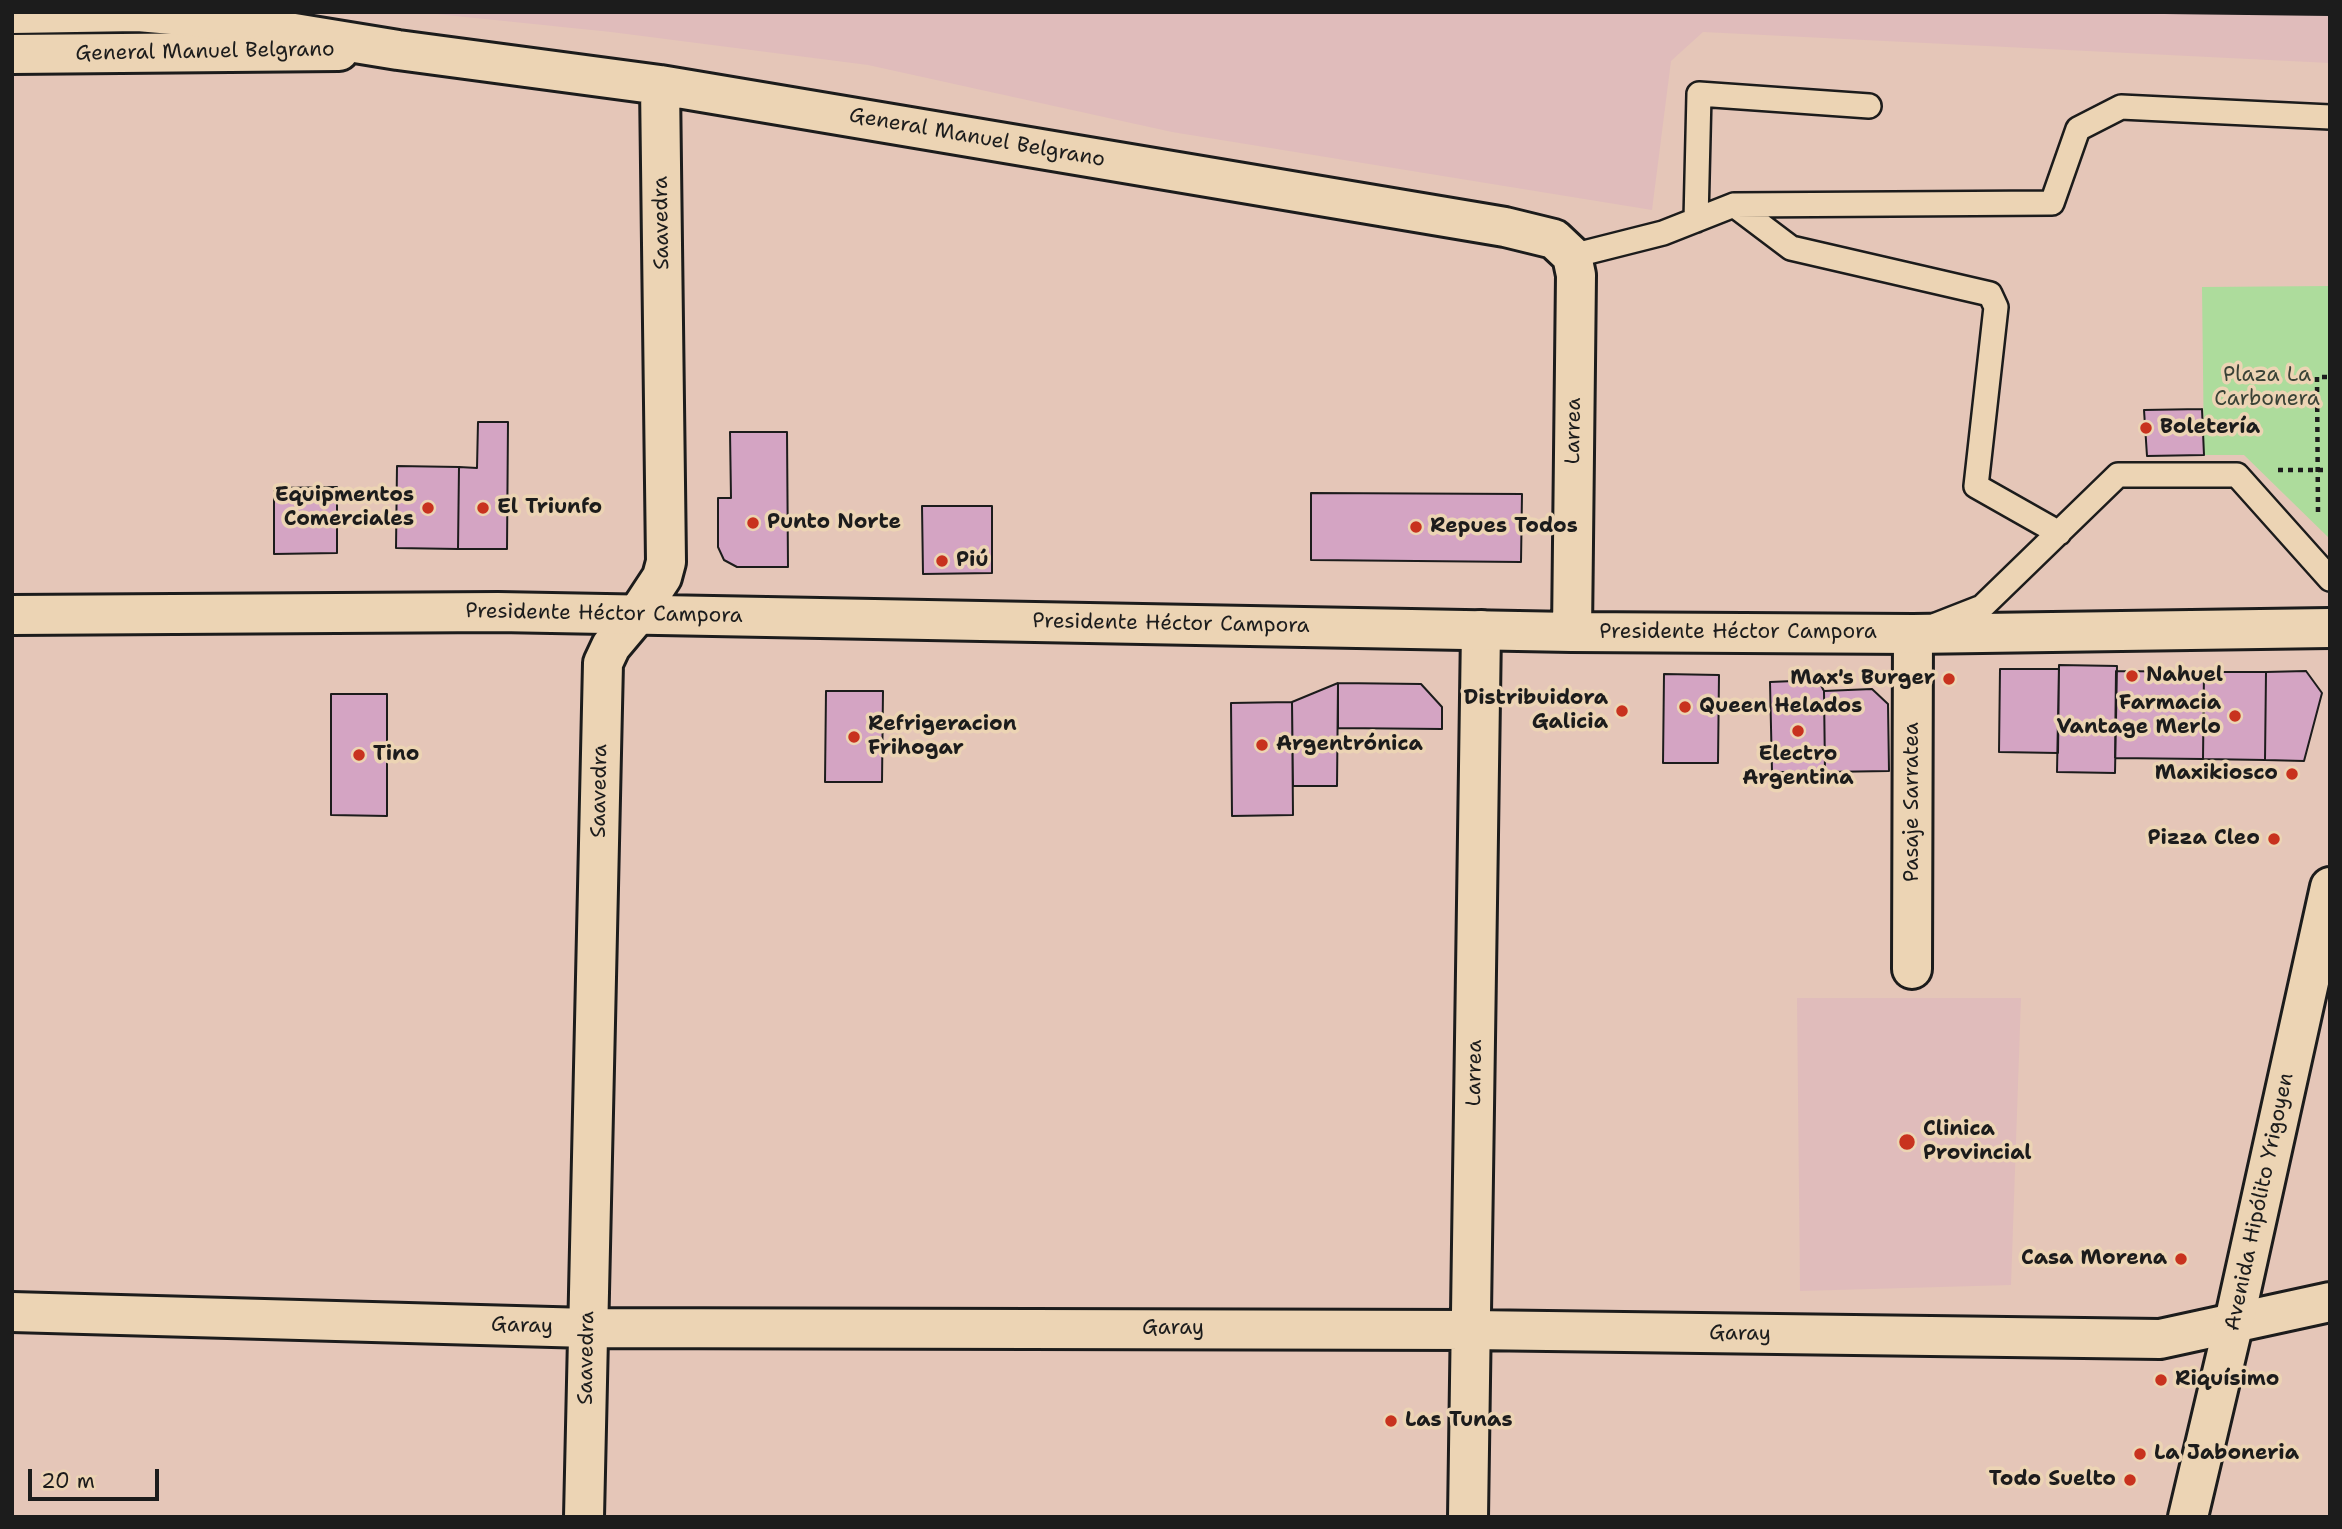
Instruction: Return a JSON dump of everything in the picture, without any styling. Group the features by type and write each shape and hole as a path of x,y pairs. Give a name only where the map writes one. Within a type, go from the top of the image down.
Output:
{"street":[{"name":"General Manuel Belgrano","path":"12,14 138,12 196,17 398,50 660,85 1504,227 1563,248"},
{"name":"General Manuel Belgrano","path":"12,54 398,50"},
{"name":"Saavedra","path":"584,1517 603,663 611,646 637,615 662,577 666,562 660,85"},
{"name":"Larrea","path":"1563,248 1576,275 1572,632"},
{"name":"Presidente Héctor Campora","path":"12,615 484,612 1572,632 1913,634 2330,628"},
{"name":"Larrea","path":"1468,1517 1481,630"},
{"name":"Pasaje Sarratea","path":"1912,969 1913,634"},
{"name":"Avenida Hipólito Yrigoyen","path":"2188,1517 2330,887"},
{"name":"Garay","path":"12,1312 588,1328 1471,1330 2161,1339 2330,1302"}],"lane":[{"path":"1696,220 1699,94 1869,106"},
{"path":"1563,248 1664,233 1734,205 2052,203 2078,129 2121,107 2330,117"},
{"path":"1734,205 1791,248 1990,294 1996,307 1976,486 2059,533"},
{"path":"1913,634 1982,607 2118,475 2237,475 2330,579"}],"path":[{"path":"2318,526 2317,377 2330,377"},
{"path":"2269,470 2330,470"}],"shaded area":[{"path":"417,12 2330,12 2330,63 1703,32 1671,61 1652,210 1172,132 868,65 611,32"},
{"name":"Clinica Provincial","path":"1797,998 2021,998 2011,1285 1800,1291"}],"green space":[{"name":"Plaza La Carbonera","path":"2330,286 2330,539 2244,455 2204,455 2202,287"}],"building":[{"path":"2082,12 2330,12 2330,15"},
{"path":"2202,409 2204,455 2147,456 2144,410"},
{"name":"El Triunfo","path":"478,422 508,422 507,549 458,549 459,467 477,468"},
{"name":"Punto Norte","path":"730,432 787,432 788,567 737,567 724,560 718,547 718,498 731,498"},
{"name":"Equipmentos Comerciales","path":"397,466 459,467 458,549 396,548"},
{"path":"337,487 337,553 274,554 274,488"},
{"name":"Repues Todos","path":"1311,493 1522,494 1521,562 1311,560"},
{"path":"922,506 992,506 992,573 923,574"},
{"path":"2059,665 2117,666 2115,773 2057,772"},
{"path":"2000,669 2059,669 2058,753 1999,752"},
{"path":"2116,671 2204,672 2203,759 2115,758"},
{"path":"2306,671 2322,693 2304,761 2265,760 2266,672"},
{"name":"Farmacia Vantage Merlo","path":"2204,672 2266,672 2265,760 2203,759"},
{"path":"1664,674 1719,675 1718,763 1663,763"},
{"name":"Electro Argentina","path":"1818,680 1824,691 1825,772 1772,772 1770,682"},
{"path":"1338,683 1421,684 1442,707 1442,729 1338,728"},
{"path":"1338,683 1337,786 1293,786 1292,702"},
{"path":"1872,689 1888,704 1889,771 1825,772 1824,691"},
{"name":"Refrigeracion Frihogar","path":"826,691 883,691 882,782 825,782"},
{"name":"Tino","path":"331,694 387,694 387,816 331,815"},
{"name":"Argentrónica","path":"1292,702 1293,815 1232,816 1231,703"}],"place":[{"name":"Boletería","path":"2146,428"},
{"name":"Equipmentos Comerciales","path":"428,508"},
{"name":"El Triunfo","path":"483,508"},
{"name":"Punto Norte","path":"753,523"},
{"name":"Repues Todos","path":"1416,527"},
{"name":"Piú","path":"942,561"},
{"name":"Nahuel","path":"2132,676"},
{"name":"Max's Burger","path":"1949,679"},
{"name":"Queen Helados","path":"1685,707"},
{"name":"Distribuidora Galicia","path":"1622,711"},
{"name":"Farmacia Vantage Merlo","path":"2235,716"},
{"name":"Electro Argentina","path":"1798,731"},
{"name":"Refrigeracion Frihogar","path":"854,737"},
{"name":"Argentrónica","path":"1262,745"},
{"name":"Tino","path":"359,755"},
{"name":"Maxikiosco","path":"2292,774"},
{"name":"Pizza Cleo","path":"2274,839"},
{"name":"Clinica Provincial","path":"1907,1142"},
{"name":"Casa Morena","path":"2181,1259"},
{"name":"Riquísimo","path":"2161,1380"},
{"name":"Las Tunas","path":"1391,1421"},
{"name":"La Jaboneria","path":"2140,1454"},
{"name":"Todo Suelto","path":"2130,1480"}]}
